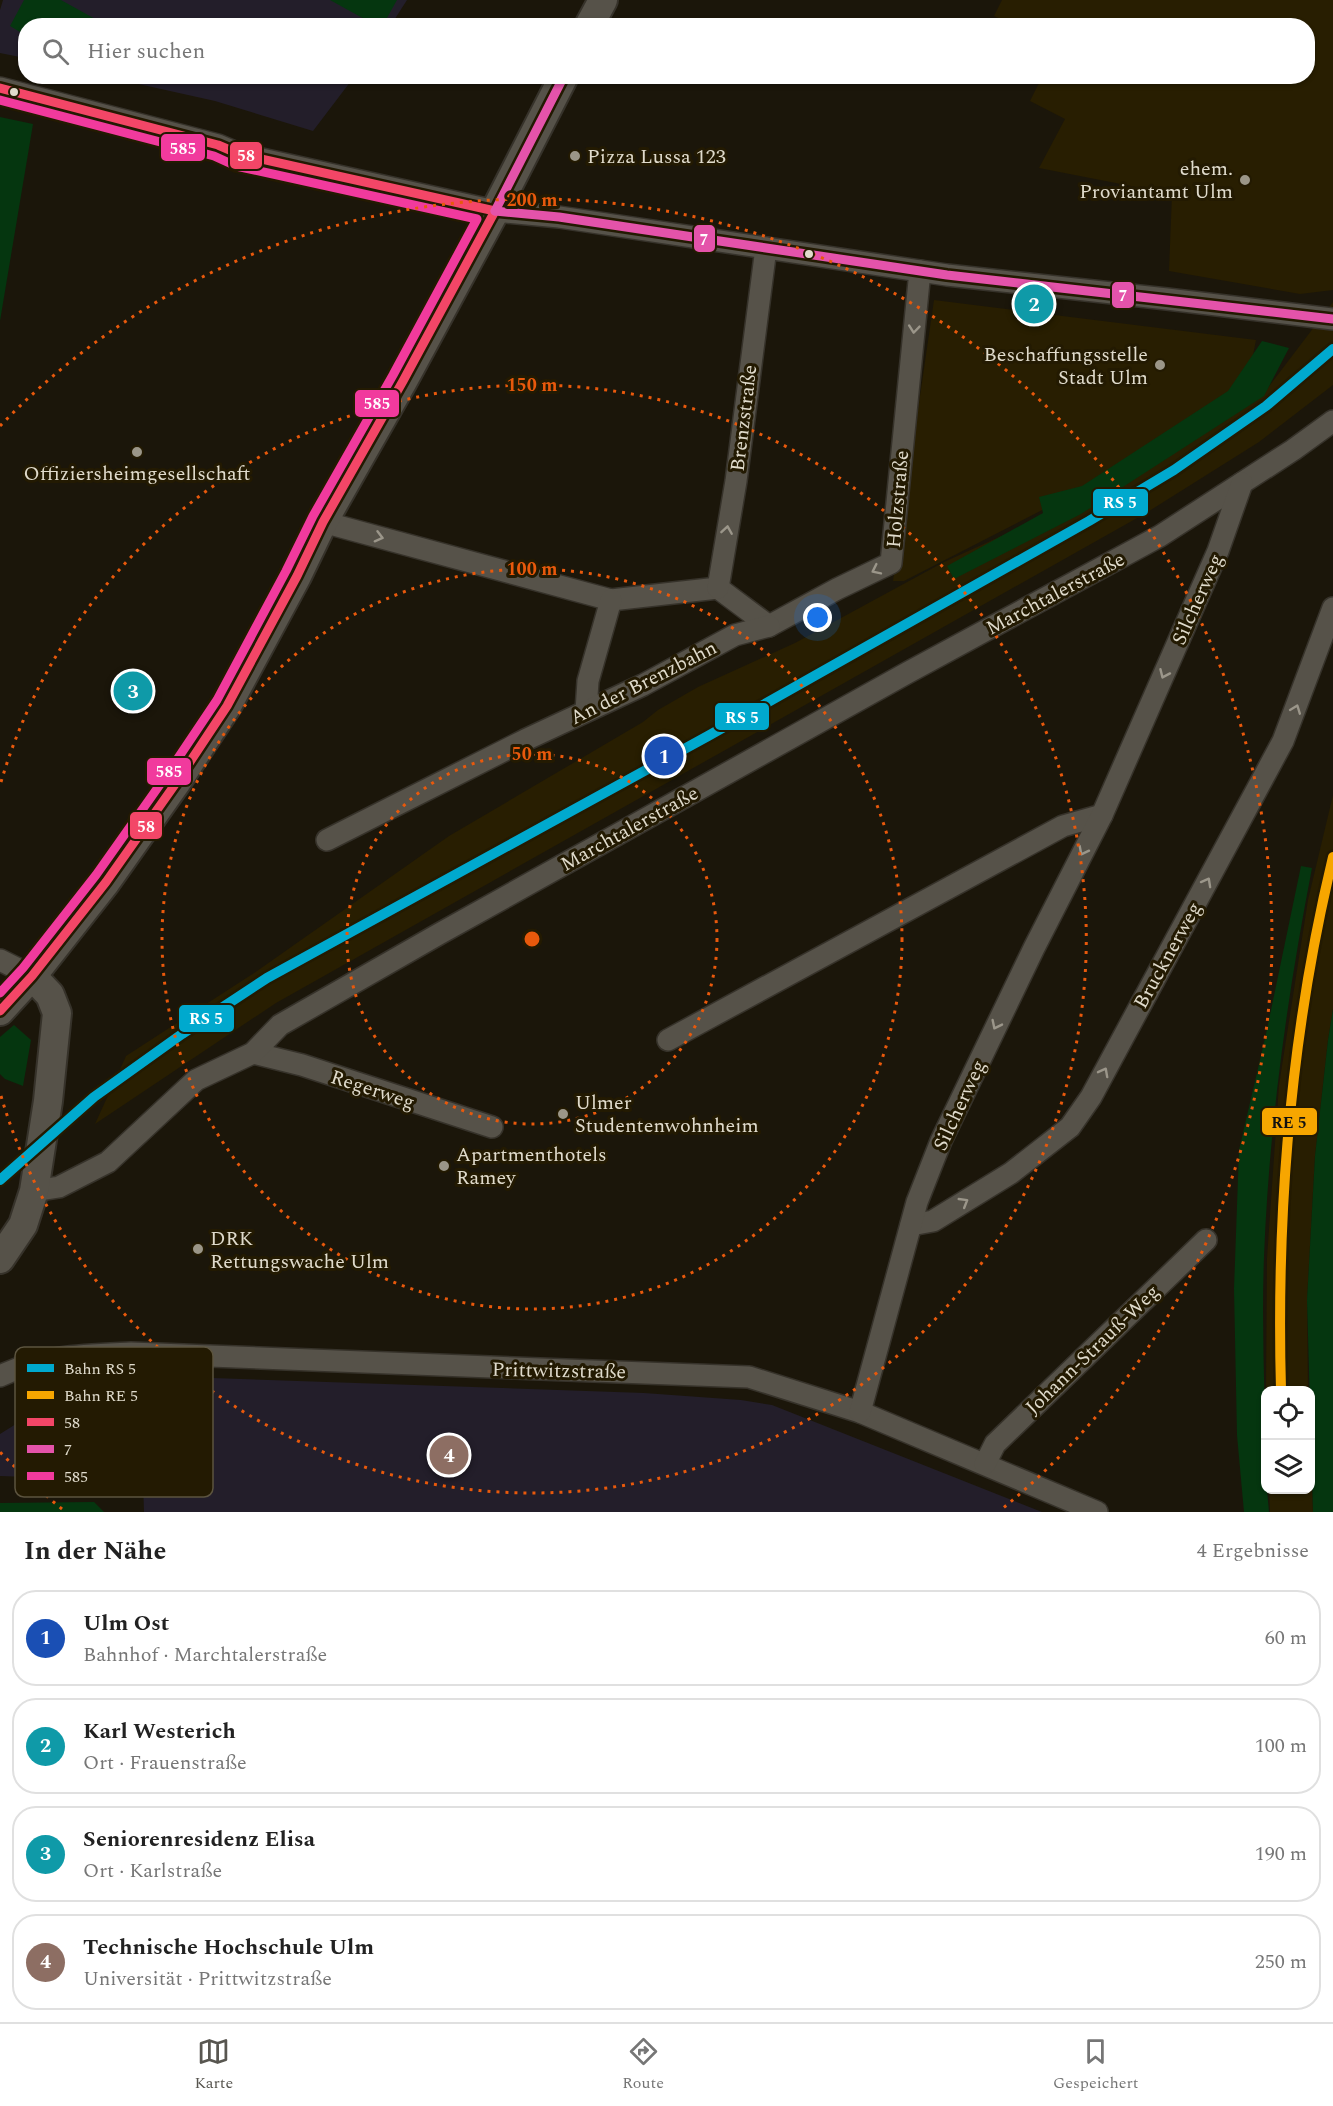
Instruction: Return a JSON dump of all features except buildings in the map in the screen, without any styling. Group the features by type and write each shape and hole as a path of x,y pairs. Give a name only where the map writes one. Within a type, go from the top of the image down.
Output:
{"main road":[{"path":"594,18 603,0"},
{"path":"0,1011 32,976 106,882 227,706 292,586 323,522 495,211 560,84"},
{"path":"0,1259 23,1225 34,1191 47,1109 57,1013 50,995 32,976"}],"street":[{"path":"0,88 218,145 239,154 495,211 569,219 920,271 1329,313"},
{"name":"Brenzstraße","path":"718,588 737,470 766,248"},
{"name":"Holzstraße","path":"769,626 891,563 920,271"},
{"path":"1242,483 1333,421"},
{"name":"Silcherweg","path":"860,1412 917,1202 941,1141 1034,948 1102,815 1218,551 1242,483"},
{"name":"Marchtalerstraße","path":"34,1191 59,1187 108,1162 196,1080 253,1053 280,1025 329,996 908,673 1160,536 1242,483"},
{"path":"323,522 611,600 718,588 769,626"},
{"path":"586,711 588,681 611,600"},
{"name":"Brucknerweg","path":"911,1225 933,1221 1011,1173 1070,1127 1086,1105 1283,741 1333,608"},
{"name":"An der Brenzbahn","path":"327,840 643,685 735,635 769,626"},
{"path":"668,1040 1063,826 1102,815"},
{"path":"0,960 32,976"},
{"name":"Regerweg","path":"253,1053 302,1065 492,1128"},
{"name":"Johann-Strauß-Weg","path":"985,1464 995,1444 1206,1240"},
{"name":"Prittwitzstraße","path":"213,1357 749,1377 860,1412 1097,1512"},
{"name":"Prittwitzstraße","path":"0,1376 15,1369"}],"shaded area":[{"path":"3,0 407,0 395,18 18,18 18,57 0,53 0,10"},
{"path":"1002,0 1333,0 1333,290 1300,294 1169,271 1172,194 1039,168 1065,119 1030,101 1038,84 1315,84 1315,18 998,18 994,16"},
{"path":"138,84 349,84 313,131 215,101"},
{"path":"934,300 1256,340 1246,390 1118,471 904,581 893,581"},
{"path":"1333,302 1333,385 1259,442 1146,513 276,1003 95,1124 126,1056 257,971 449,836 698,687 795,643 944,562 1127,479 1267,389"},
{"path":"1333,795 1333,1009 1315,1156 1307,1300 1308,1386 1266,1386 1267,1258 1279,1085 1308,900"},
{"path":"213,1378 644,1393 741,1400 772,1405 1042,1512 144,1512 144,1497 213,1497"},
{"path":"15,1425 15,1477 0,1476 0,1434"},
{"path":"1269,1494 1312,1494 1313,1512 1270,1512"}],"green space":[{"path":"24,0 61,0 93,18 18,18 18,31 10,26"},
{"path":"330,0 397,0 387,18 363,18"},
{"path":"0,117 33,124 0,321"},
{"path":"1262,341 1289,348 1264,396 1081,514 954,579 947,566 1043,513 1039,497 1082,486 1228,391"},
{"path":"1301,866 1312,868 1280,1062 1266,1208 1263,1315 1264,1386 1261,1386 1261,1494 1267,1494 1269,1512 1244,1512 1237,1435 1234,1289 1239,1150"},
{"path":"1333,1009 1333,1512 1313,1512 1315,1386 1309,1386 1307,1300 1315,1156"},
{"path":"14,1025 31,1040 23,1086 5,1079 0,1074 0,1037"},
{"path":"94,1502 104,1512 0,1512 0,1503"}],"transit line":[{"name":"7","path":"495,211 560,84"},
{"name":"58","path":"0,88 218,145 239,154 495,211"},
{"name":"585","path":"0,100 214,156 236,166 477,219 393,375 313,516 217,700 96,875 23,968 0,993"},
{"name":"58","path":"0,1011 32,976 106,882 227,706 297,576 323,522 495,211"},
{"name":"7","path":"495,211 559,217 947,275 1333,319"},
{"path":"0,1180 94,1097 182,1034 267,978 708,736 1089,521 1174,470 1266,406 1333,349"},
{"path":"1281,1386 1281,1256 1289,1122 1306,989 1333,857"}],"place":[{"name":"Pizza Lussa 123","path":"575,156"},
{"name":"ehem. Proviantamt Ulm","path":"1245,180"},
{"name":"Karl Westerich","path":"1034,304"},
{"name":"Beschaffungsstelle Stadt Ulm","path":"1160,365"},
{"name":"Offiziersheimgesellschaft","path":"137,452"},
{"name":"Seniorenresidenz Elisa","path":"133,691"},
{"name":"Ulm Ost","path":"664,756"},
{"name":"Ulmer Studentenwohnheim","path":"563,1114"},
{"name":"Apartmenthotels Ramey","path":"444,1166"},
{"name":"DRK Rettungswache Ulm","path":"198,1249"},
{"name":"Technische Hochschule Ulm","path":"449,1455"}]}
